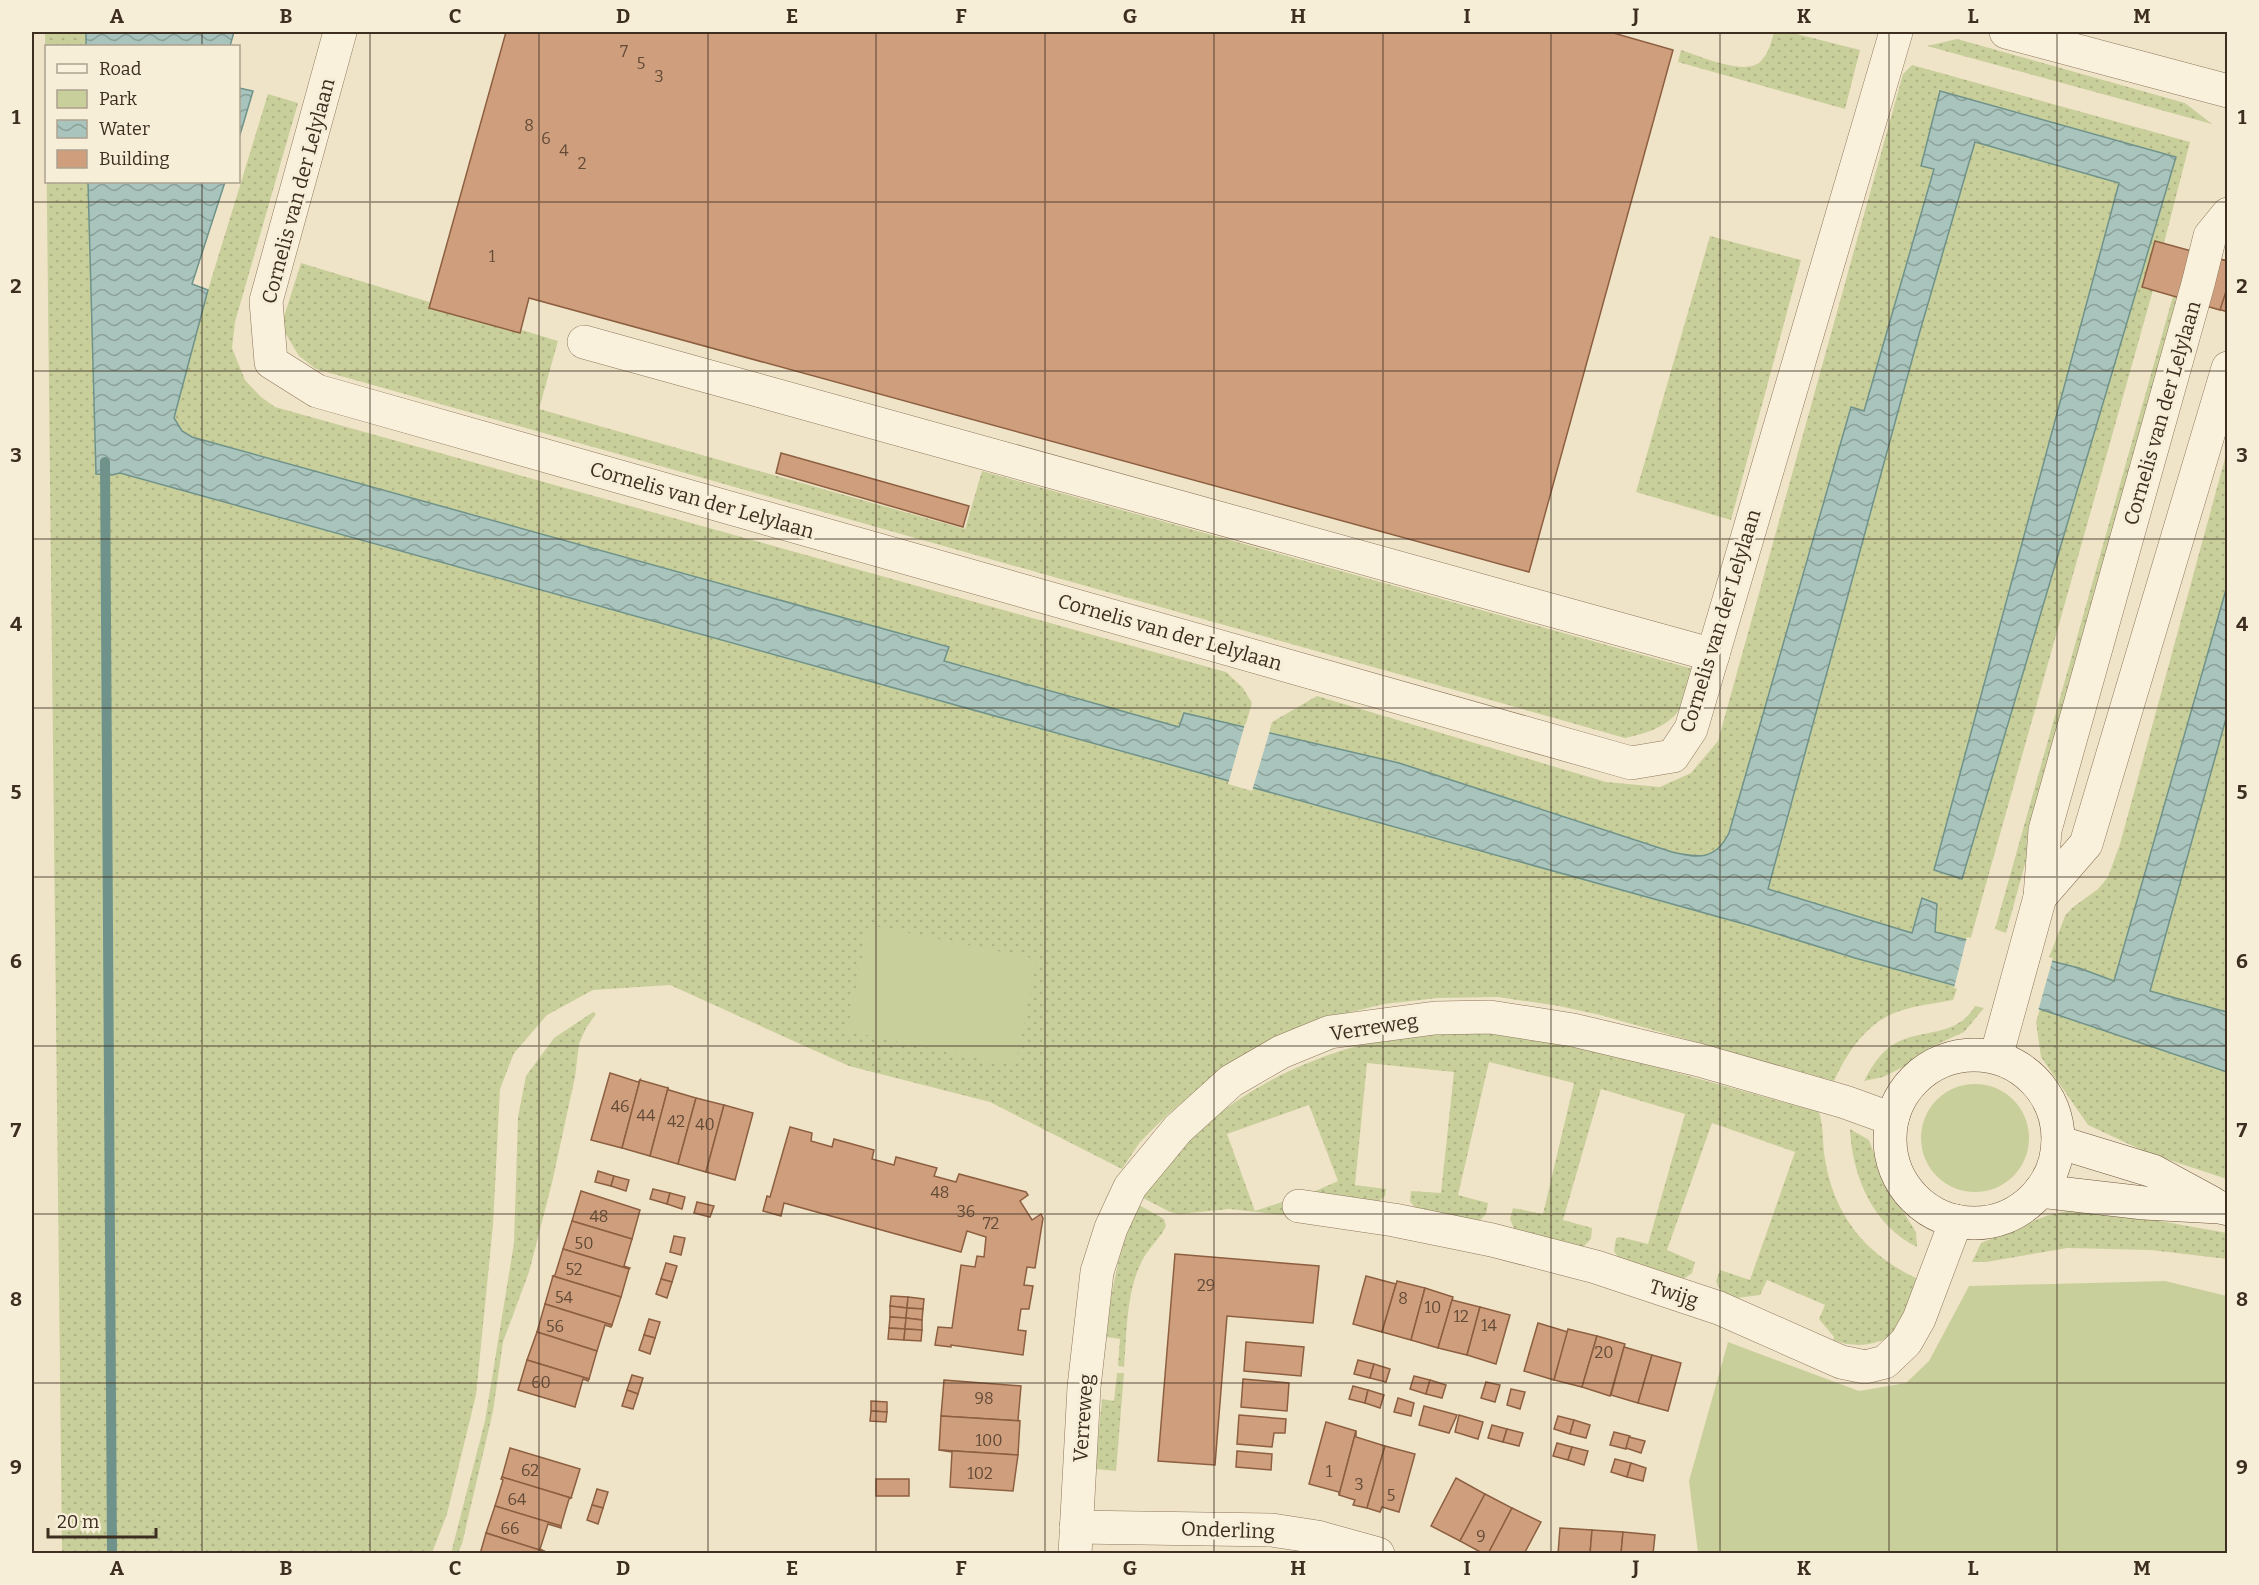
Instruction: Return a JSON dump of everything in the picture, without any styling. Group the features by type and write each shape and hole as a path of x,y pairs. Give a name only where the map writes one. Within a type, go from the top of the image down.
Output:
{"street":[{"name":"Cornelis van der Lelylaan","path":"340,32 266,301 271,362 317,391 1631,763 1673,756 1691,729 1896,32"},
{"path":"2006,32 2228,91"},
{"name":"Cornelis van der Lelylaan","path":"1996,1057 2040,897 2045,830 2210,236 2228,214"},
{"path":"584,342 1713,655"},
{"name":"Cornelis van der Lelylaan","path":"2040,897 2086,844 2228,368"},
{"name":"Verreweg","path":"1076,1540 1084,1387 1097,1272 1111,1228 1130,1187 1178,1129 1231,1082 1281,1052 1330,1032 1435,1018 1490,1017 1573,1029 1699,1060 1845,1102 1892,1119"},
{"path":"1969,1054 1996,1057 2022,1069 2042,1089 2055,1114 2058,1142 2054,1168 2040,1191 2020,1209 2002,1218 1983,1223 1956,1221 1943,1217 1920,1204 1902,1184 1892,1159 1889,1132 1892,1119 1899,1100 1910,1083 1930,1066 1949,1058 1969,1054"},
{"path":"2058,1142 2153,1171 2223,1208"},
{"path":"2040,1191 2144,1203 2223,1208"},
{"name":"Twijg","path":"1299,1206 1360,1214 1448,1231 1596,1267 1719,1308 1841,1362 1865,1367 1885,1362 1906,1342 1919,1319 1956,1221"},
{"name":"Onderling","path":"1076,1540 1272,1530 1317,1537 1378,1554"}],"green space":[{"path":"45,32 86,32 86,45 45,45"},
{"path":"1774,32 1789,32 1860,50 1845,109 1678,62 1681,50 1723,64 1745,67 1754,65 1766,54"},
{"path":"1957,39 2185,103 2212,124 1927,46"},
{"path":"1912,65 2190,142 2164,243 2155,241 2142,286 2153,290 1970,941 1935,932 1921,899 1912,933 1767,889 1918,338 1975,141 2119,183 1934,870 1962,879 2176,157 1940,91 1921,166 1934,169 1864,411 1851,408 1729,833 1724,842 1712,853 1698,856 1672,852 1399,763 1269,733 1272,722 1317,696 1606,782 1660,787 1691,773 1718,741 1903,74"},
{"path":"268,94 298,103 235,322 232,348 245,380 261,397 275,407 1226,672 1243,688 1252,703 1245,727 1184,713 1179,727 944,661 948,647 192,437 182,431 174,419 176,408 208,290"},
{"path":"47,183 88,183 96,474 119,473 1755,927 1855,958 1958,986 1953,1000 1903,1010 1879,1021 1853,1048 1834,1081 1600,1015 1559,1006 1498,997 1438,998 1384,1004 1347,1013 1211,1078 1166,1116 1140,1142 1122,1169 990,1102 849,1066 670,985 593,990 547,1015 514,1053 500,1089 493,1225 476,1395 447,1514 432,1553 62,1553"},
{"path":"1710,236 1801,260 1731,520 1636,492"},
{"path":"301,263 558,341 539,409 965,529 982,471 1693,669 1687,694 1674,717 1667,722 1643,734 1625,738 316,369 299,356 281,326"},
{"path":"2173,296 2181,299 2006,933 1995,929"},
{"path":"2227,451 2227,586 2114,981 2048,960 2065,916 2098,889 2108,877 2120,844"},
{"path":"2227,715 2227,1012 2150,991"},
{"path":"869,925 1037,959 1015,1066 847,1031"},
{"path":"1975,1006 1984,1008 1964,1032 1929,1048 1903,1067 1883,1077 1864,1081 1879,1057 1897,1042 1956,1025"},
{"path":"2040,1009 2227,1072 2227,1179 2148,1153 2088,1125 2041,1057 2036,1022"},
{"path":"593,1012 596,1014 579,1044 575,1077 552,1183 529,1272 503,1342 493,1411 462,1544 458,1553 451,1553 485,1421 514,1243 518,1117 526,1076 554,1038"},
{"path":"1484,1031 1573,1044 1819,1112 1829,1180 1845,1216 1868,1246 1899,1269 1918,1279 1910,1306 1900,1326 1889,1336 1874,1343 1857,1345 1841,1343 1833,1340 1834,1337 1819,1319 1825,1305 1767,1280 1760,1295 1737,1298 1721,1292 1716,1281 1720,1270 1750,1280 1795,1152 1712,1123 1667,1250 1695,1262 1692,1273 1682,1280 1621,1262 1614,1251 1616,1238 1648,1244 1685,1114 1601,1089 1563,1220 1592,1228 1591,1239 1582,1248 1515,1231 1510,1219 1513,1208 1543,1214 1574,1083 1489,1062 1458,1195 1488,1203 1486,1214 1479,1221 1416,1209 1410,1201 1411,1191 1441,1193 1454,1072 1367,1063 1355,1185 1386,1189 1385,1196 1378,1202 1313,1192 1338,1181 1309,1105 1227,1134 1255,1211 1285,1201 1292,1216 1230,1209 1179,1214 1170,1212 1143,1198 1167,1164 1196,1133 1228,1107 1264,1084 1302,1065 1343,1050 1384,1040 1425,1033"},
{"path":"1975,1084 1995,1089 2013,1100 2024,1118 2029,1138 2024,1158 2013,1176 1995,1187 1975,1192 1955,1187 1937,1176 1926,1158 1921,1138 1926,1118 1937,1100 1955,1089"},
{"path":"1850,1129 1869,1140 1885,1183 1916,1232 1917,1247 1888,1226 1868,1198 1855,1164"},
{"path":"1139,1205 1164,1219 1166,1226 1145,1256 1133,1286 1128,1313 1124,1367 1118,1366 1120,1339 1107,1337 1108,1320 1121,1253"},
{"path":"2082,1207 2227,1233 2227,1259 2151,1250 2067,1248 1986,1262 1972,1262 1981,1243 2046,1216"},
{"path":"2165,1281 2227,1296 2227,1553 1698,1553 1689,1481 1728,1342 1859,1391 1906,1383 1929,1361 1969,1286"},
{"path":"1117,1373 1124,1373 1116,1471 1095,1469 1102,1399 1114,1401"}],"water":[{"path":"86,32 234,32 230,45 86,45"},
{"path":"240,88 253,91 240,135"},
{"path":"1940,91 2176,157 1962,879 1934,870 2119,183 1975,142 1918,338 1768,889 1912,933 1922,898 1937,904 1935,932 2079,968 2114,981 2227,586 2227,715 2150,991 2227,1012 2227,1072 2040,1009 1855,958 1755,927 120,473 96,474 88,183 225,183 192,284 208,290 174,418 182,431 192,437 949,647 944,661 1179,727 1184,713 1399,763 1672,852 1690,856 1705,855 1718,849 1729,833 1851,407 1864,411 1934,169 1921,166"}],"pier":[{"path":"1245,724 1270,730 1252,791 1228,784"},
{"path":"1967,937 2053,958 2038,1011 1954,988"}],"building":[{"path":"506,32 1610,32 1673,50 1529,572 529,298 520,333 429,308"},
{"path":"2155,241 2228,261 2228,312 2142,287"},
{"path":"2218,259 2228,261 2228,285 2220,310 2206,306"},
{"path":"781,453 969,506 963,527 776,473"},
{"path":"610,1073 638,1082 640,1080 622,1148 591,1140"},
{"path":"640,1080 668,1088 650,1156 622,1148"},
{"path":"668,1088 696,1098 678,1164 650,1156"},
{"path":"696,1098 724,1105 706,1172 678,1164"},
{"path":"724,1105 753,1113 735,1180 706,1172"},
{"path":"790,1127 812,1133 811,1141 832,1147 834,1139 874,1150 872,1159 894,1165 896,1157 937,1168 934,1176 956,1182 959,1174 1026,1192 1028,1195 1020,1201 1032,1220 1041,1214 1043,1218 1035,1268 1027,1267 1024,1285 1033,1286 1029,1309 1021,1309 1018,1330 1026,1331 1023,1355 951,1345 951,1347 935,1345 938,1327 952,1328 961,1265 975,1267 977,1256 984,1257 986,1237 967,1231 961,1252 784,1203 781,1216 763,1211 767,1196 770,1197"},
{"path":"598,1171 614,1176 611,1186 595,1182"},
{"path":"614,1176 629,1180 626,1191 611,1186"},
{"path":"653,1189 670,1193 667,1204 650,1199"},
{"path":"581,1191 640,1210 632,1239 572,1221"},
{"path":"670,1193 685,1197 682,1209 667,1204"},
{"path":"697,1202 714,1206 710,1217 694,1213"},
{"path":"572,1221 632,1239 624,1266 630,1268 563,1249"},
{"path":"674,1236 685,1238 681,1255 670,1252"},
{"path":"563,1249 629,1269 621,1297 553,1276"},
{"path":"1175,1254 1319,1266 1313,1323 1227,1316 1215,1465 1158,1461"},
{"path":"666,1263 677,1266 672,1282 661,1279"},
{"path":"553,1276 621,1297 612,1325 545,1304"},
{"path":"1366,1276 1396,1284 1382,1332 1353,1324"},
{"path":"661,1279 672,1282 667,1298 656,1294"},
{"path":"1397,1281 1425,1288 1411,1340 1382,1332"},
{"path":"1425,1288 1453,1297 1438,1348 1411,1340"},
{"path":"891,1296 908,1297 907,1308 890,1306"},
{"path":"908,1297 924,1299 923,1309 907,1308"},
{"path":"1452,1300 1480,1307 1467,1355 1438,1348"},
{"path":"545,1304 612,1325 611,1327 605,1325 597,1351 537,1332"},
{"path":"890,1306 907,1308 906,1318 890,1317"},
{"path":"1480,1307 1510,1315 1496,1364 1467,1355"},
{"path":"907,1308 923,1309 922,1320 906,1318"},
{"path":"890,1317 906,1318 905,1329 889,1328"},
{"path":"906,1318 922,1320 922,1330 905,1329"},
{"path":"649,1319 660,1322 655,1338 644,1335"},
{"path":"1538,1323 1568,1332 1554,1380 1524,1371"},
{"path":"889,1328 905,1329 904,1340 888,1339"},
{"path":"905,1329 922,1330 921,1341 904,1340"},
{"path":"1568,1329 1597,1336 1582,1387 1554,1380"},
{"path":"537,1332 597,1351 589,1379 527,1360"},
{"path":"644,1335 655,1338 650,1354 639,1350"},
{"path":"1597,1336 1625,1344 1610,1396 1582,1387"},
{"path":"1246,1342 1304,1347 1301,1376 1244,1371"},
{"path":"1624,1347 1652,1355 1638,1403 1611,1395"},
{"path":"1652,1355 1681,1363 1668,1411 1638,1403"},
{"path":"527,1360 589,1379 588,1381 583,1379 575,1407 518,1390"},
{"path":"1358,1360 1374,1364 1370,1378 1354,1374"},
{"path":"1374,1364 1390,1369 1386,1382 1370,1378"},
{"path":"632,1375 643,1378 638,1394 627,1390"},
{"path":"1414,1376 1430,1380 1426,1394 1410,1389"},
{"path":"1243,1379 1289,1383 1287,1411 1241,1407"},
{"path":"944,1380 1021,1386 1018,1420 1020,1421 941,1416"},
{"path":"1430,1380 1446,1385 1442,1398 1426,1394"},
{"path":"1486,1382 1500,1385 1495,1402 1481,1398"},
{"path":"1353,1386 1368,1390 1365,1403 1349,1399"},
{"path":"1511,1389 1525,1392 1520,1409 1507,1405"},
{"path":"627,1390 638,1394 633,1409 622,1406"},
{"path":"1368,1390 1384,1395 1380,1408 1365,1403"},
{"path":"1398,1398 1414,1403 1411,1416 1394,1412"},
{"path":"871,1401 887,1402 887,1412 871,1411"},
{"path":"1424,1406 1457,1415 1449,1433 1419,1425"},
{"path":"871,1411 887,1412 886,1422 870,1421"},
{"path":"1239,1415 1286,1419 1285,1433 1274,1433 1272,1447 1237,1444"},
{"path":"1459,1415 1483,1422 1478,1439 1455,1432"},
{"path":"941,1416 1020,1421 1018,1455 939,1450"},
{"path":"1558,1416 1574,1420 1570,1434 1554,1429"},
{"path":"1574,1420 1590,1425 1586,1438 1570,1434"},
{"path":"1326,1422 1356,1431 1339,1495 1339,1492 1309,1484"},
{"path":"1492,1425 1507,1429 1503,1442 1488,1438"},
{"path":"1507,1429 1523,1433 1519,1446 1503,1442"},
{"path":"1356,1431 1356,1437 1385,1446 1367,1508 1353,1505 1355,1500 1339,1495"},
{"path":"1614,1432 1630,1436 1626,1449 1610,1445"},
{"path":"1629,1437 1645,1441 1641,1453 1626,1448"},
{"path":"1557,1443 1572,1447 1568,1460 1553,1456"},
{"path":"1385,1446 1415,1454 1399,1512 1382,1507 1380,1512 1367,1508"},
{"path":"1572,1447 1588,1451 1584,1465 1568,1460"},
{"path":"510,1448 580,1469 571,1498 502,1477"},
{"path":"939,1450 1018,1455 1013,1491 950,1487 952,1452"},
{"path":"1237,1451 1272,1454 1271,1470 1236,1467"},
{"path":"1615,1459 1631,1463 1627,1477 1611,1472"},
{"path":"1631,1463 1646,1468 1643,1481 1627,1477"},
{"path":"502,1477 571,1498 561,1526 495,1506"},
{"path":"1456,1478 1485,1494 1460,1541 1431,1526"},
{"path":"876,1479 909,1479 909,1496 876,1496"},
{"path":"597,1489 608,1492 603,1508 592,1505"},
{"path":"1485,1494 1512,1508 1488,1554 1460,1541"},
{"path":"592,1505 603,1508 598,1524 587,1520"},
{"path":"495,1506 561,1526 561,1528 548,1524 540,1549 546,1552 486,1533"},
{"path":"1512,1508 1541,1522 1524,1554 1492,1554 1489,1552"},
{"path":"1560,1528 1592,1530 1590,1554 1558,1554"},
{"path":"1592,1530 1623,1532 1621,1554 1590,1554"},
{"path":"1623,1532 1655,1535 1653,1554 1621,1554"},
{"path":"486,1533 546,1552 546,1554 480,1554"}],"waterway":[{"path":"105,462 112,1554"}]}
